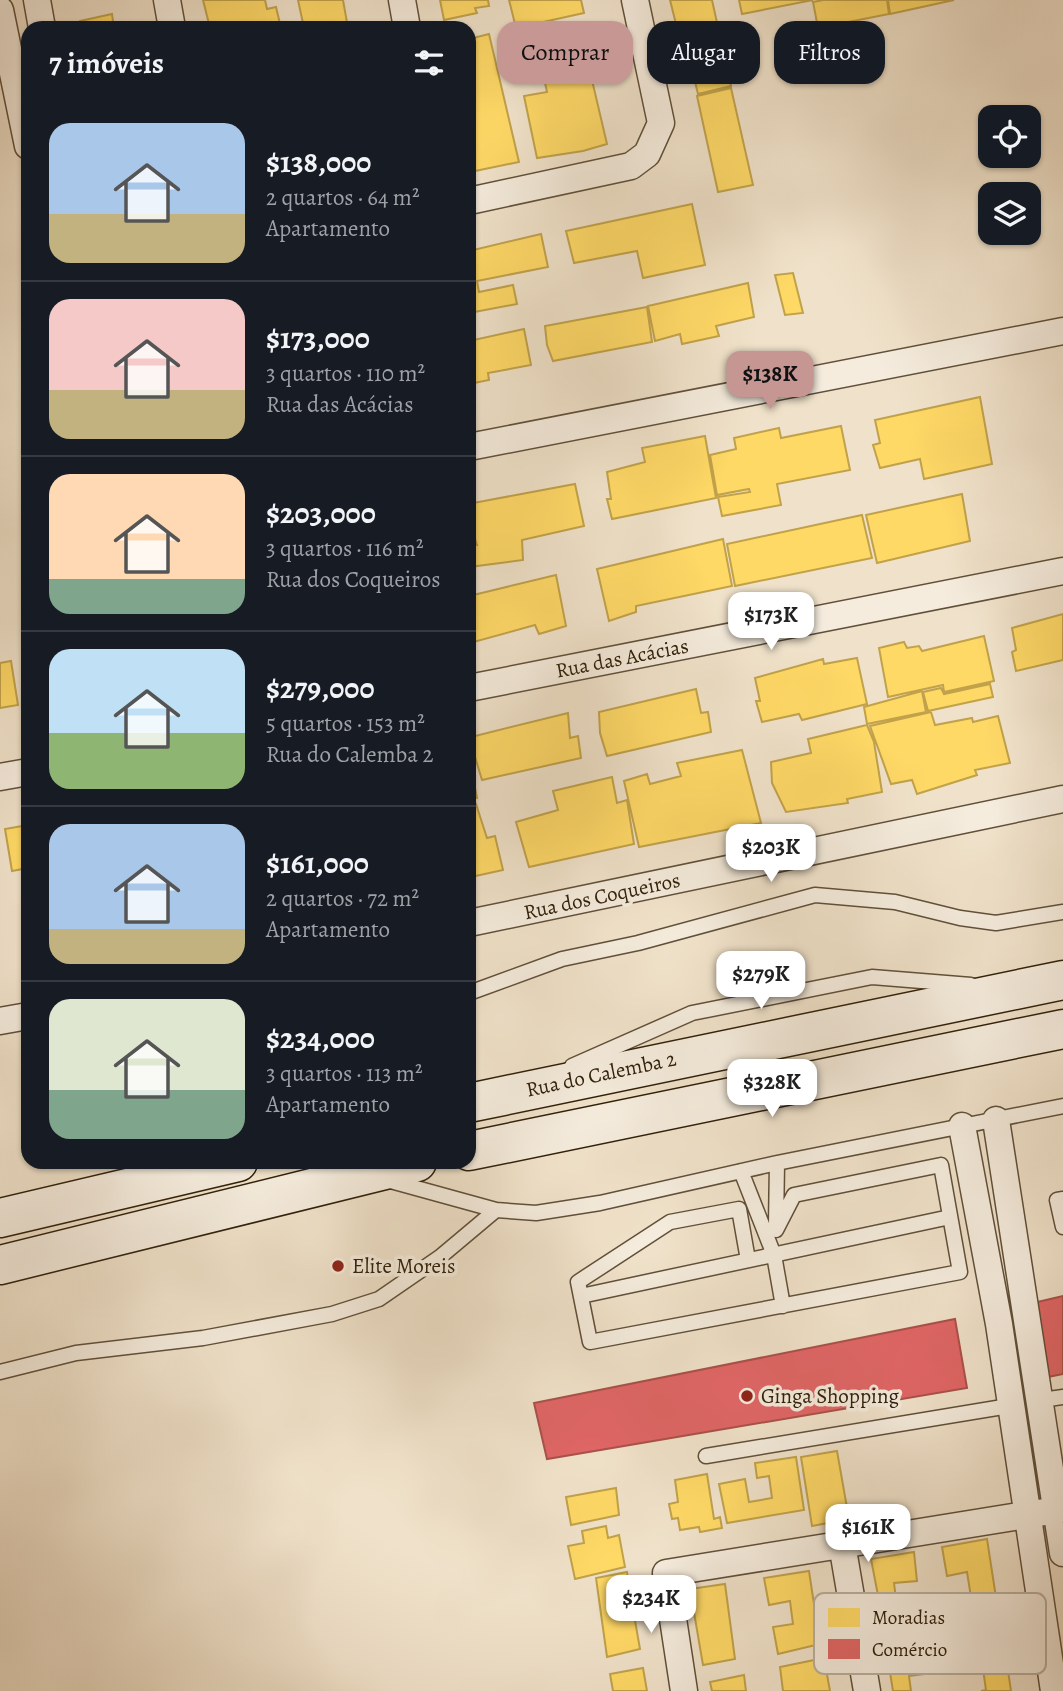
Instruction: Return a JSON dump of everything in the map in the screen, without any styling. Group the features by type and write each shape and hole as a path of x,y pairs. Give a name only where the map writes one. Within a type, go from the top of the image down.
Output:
{"main road":[{"name":"Rua do Calemba 2","path":"476,1101 1063,980"},
{"path":"476,1150 1063,1029"},
{"path":"0,1218 207,1169"},
{"path":"0,1265 382,1169"}],"street":[{"path":"37,0 42,21"},
{"path":"167,0 171,21"},
{"path":"402,0 406,21"},
{"path":"476,199 631,166 647,154 661,123 635,0"},
{"path":"0,10 21,111"},
{"path":"476,446 1063,331"},
{"name":"Rua das Acácias","path":"476,687 1063,571"},
{"path":"0,777 21,773"},
{"name":"Rua dos Coqueiros","path":"476,922 1063,799"},
{"path":"0,1021 21,1017"},
{"path":"996,1120 1051,1399 1063,1553"},
{"path":"961,1126 999,1324 1038,1593"},
{"path":"684,1691 666,1573 1060,1510"},
{"path":"842,1544 850,1593"},
{"path":"1046,1641 1054,1691"}],"lane":[{"path":"476,991 562,960 638,943 815,895 895,902 960,918 996,923 1063,912"},
{"path":"998,1042 1063,1043"},
{"path":"362,1173 496,1210 536,1213 600,1203 777,1163 1063,1106"},
{"path":"774,1255 777,1163"},
{"path":"748,1260 738,1209 670,1222 579,1282 590,1342 960,1272 941,1165 794,1195 776,1230"},
{"path":"741,1171 774,1255 783,1306"},
{"path":"1063,1199 1057,1200 1063,1227"},
{"path":"0,1372 76,1353 202,1338 332,1314 379,1299 440,1257 496,1210"},
{"path":"581,1296 950,1217"},
{"path":"706,1457 1051,1399"}],"building: Moradias":[{"path":"203,0 265,0 267,9 276,7 279,21 208,21"},
{"path":"298,0 343,0 347,21 302,21"},
{"path":"440,0 488,0 489,6 475,8 477,13 444,20"},
{"path":"509,0 581,0 584,13 548,21 514,21"},
{"path":"670,0 712,0 717,21 675,21"},
{"path":"739,0 813,0 742,14"},
{"path":"887,0 889,14 854,21 817,21 813,2"},
{"path":"888,0 954,0 890,14"},
{"path":"112,14 113,21 80,21"},
{"path":"489,34 497,68 497,84 501,84 519,162 476,171 476,37"},
{"path":"545,84 593,84 607,144 583,151 537,158 524,96 547,92"},
{"path":"696,84 731,84 731,86 698,94"},
{"path":"731,88 753,185 718,192 697,96"},
{"path":"692,204 705,265 643,278 637,251 574,263 566,231"},
{"path":"541,234 548,267 477,281 479,292 513,285 517,304 476,312 476,249"},
{"path":"793,273 803,313 785,315 775,275"},
{"path":"748,283 754,317 716,326 719,336 682,344 680,334 655,341 648,306"},
{"path":"647,307 652,342 553,361 547,345 545,326"},
{"path":"524,329 531,365 488,373 489,380 476,383 476,339"},
{"path":"980,397 992,464 924,479 920,459 880,468 873,445 880,443 875,420"},
{"path":"841,426 850,470 777,484 781,505 722,516 718,497 750,492 749,489 717,495 710,455 736,449 734,438 779,428 781,438"},
{"path":"705,436 716,498 612,519 607,499 611,499 607,472 645,462 642,448"},
{"path":"575,484 584,526 522,540 523,560 476,566 476,502"},
{"path":"962,494 970,541 877,563 866,515"},
{"path":"862,515 872,558 735,586 727,544"},
{"path":"723,539 732,586 636,606 636,612 609,621 597,569"},
{"path":"556,575 566,626 539,634 535,625 476,641 476,594"},
{"path":"1063,614 1063,660 1016,671 1012,652 1016,650 1012,628"},
{"path":"984,636 994,681 944,692 943,685 888,697 879,648 904,642 907,648 919,646 922,651"},
{"path":"857,658 867,704 802,720 799,714 762,722 756,701 760,701 755,678 823,659 824,664"},
{"path":"11,661 18,705 0,708 0,663"},
{"path":"990,684 993,697 928,711 923,692 941,688 944,694"},
{"path":"696,689 701,713 708,712 711,732 607,756 600,733 599,712"},
{"path":"922,691 926,712 867,724 864,707"},
{"path":"931,712 935,725 972,718 973,722 998,716 1010,763 975,770 977,775 917,794 912,780 891,784 870,726"},
{"path":"568,713 570,738 578,736 581,758 482,780 476,760 476,736"},
{"path":"867,725 874,742 882,792 847,799 848,803 786,812 772,783 771,762 811,753 808,739"},
{"path":"742,750 761,823 639,847 624,781 647,774 650,784 681,776 677,763"},
{"path":"612,777 617,803 627,800 634,844 529,867 516,822 558,810 553,791"},
{"path":"476,804 487,838 495,836 503,870 476,876"},
{"path":"21,826 21,869 12,871 5,829"},
{"path":"837,1451 849,1519 812,1526 801,1457"},
{"path":"796,1457 804,1510 727,1523 719,1484 745,1479 749,1502 772,1498 769,1476 757,1478 755,1463"},
{"path":"707,1474 714,1519 720,1517 722,1528 700,1532 699,1527 680,1530 678,1518 672,1519 669,1504 678,1502 675,1480"},
{"path":"616,1488 619,1515 571,1525 566,1497"},
{"path":"606,1526 608,1538 619,1535 625,1567 575,1579 568,1546 584,1543 582,1531"},
{"path":"987,1539 995,1593 970,1593 967,1572 947,1576 942,1547"},
{"path":"914,1552 917,1581 894,1583 895,1593 878,1593 871,1559"},
{"path":"809,1571 814,1604 814,1645 778,1654 773,1627 793,1624 790,1601 769,1605 764,1578"},
{"path":"627,1572 630,1598 637,1596 640,1613 634,1615 640,1649 607,1657 596,1578"},
{"path":"725,1584 735,1659 703,1665 690,1589"},
{"path":"814,1660 814,1674 827,1674 830,1691 783,1691 780,1667"},
{"path":"643,1668 647,1691 613,1691 610,1674"},
{"path":"890,1674 925,1674 909,1676 911,1691 893,1691"},
{"path":"984,1674 1009,1674 1011,1691 981,1691 986,1690"},
{"path":"744,1675 746,1691 712,1691 710,1682"}],"building: Comércio":[{"path":"1063,1296 1063,1374 1043,1378 1033,1303"},
{"name":"Ginga Shopping","path":"955,1319 967,1388 547,1459 534,1403"}],"place":[{"name":"Elite Moreis","path":"338,1266"},
{"name":"Ginga Shopping","path":"747,1396"}]}
